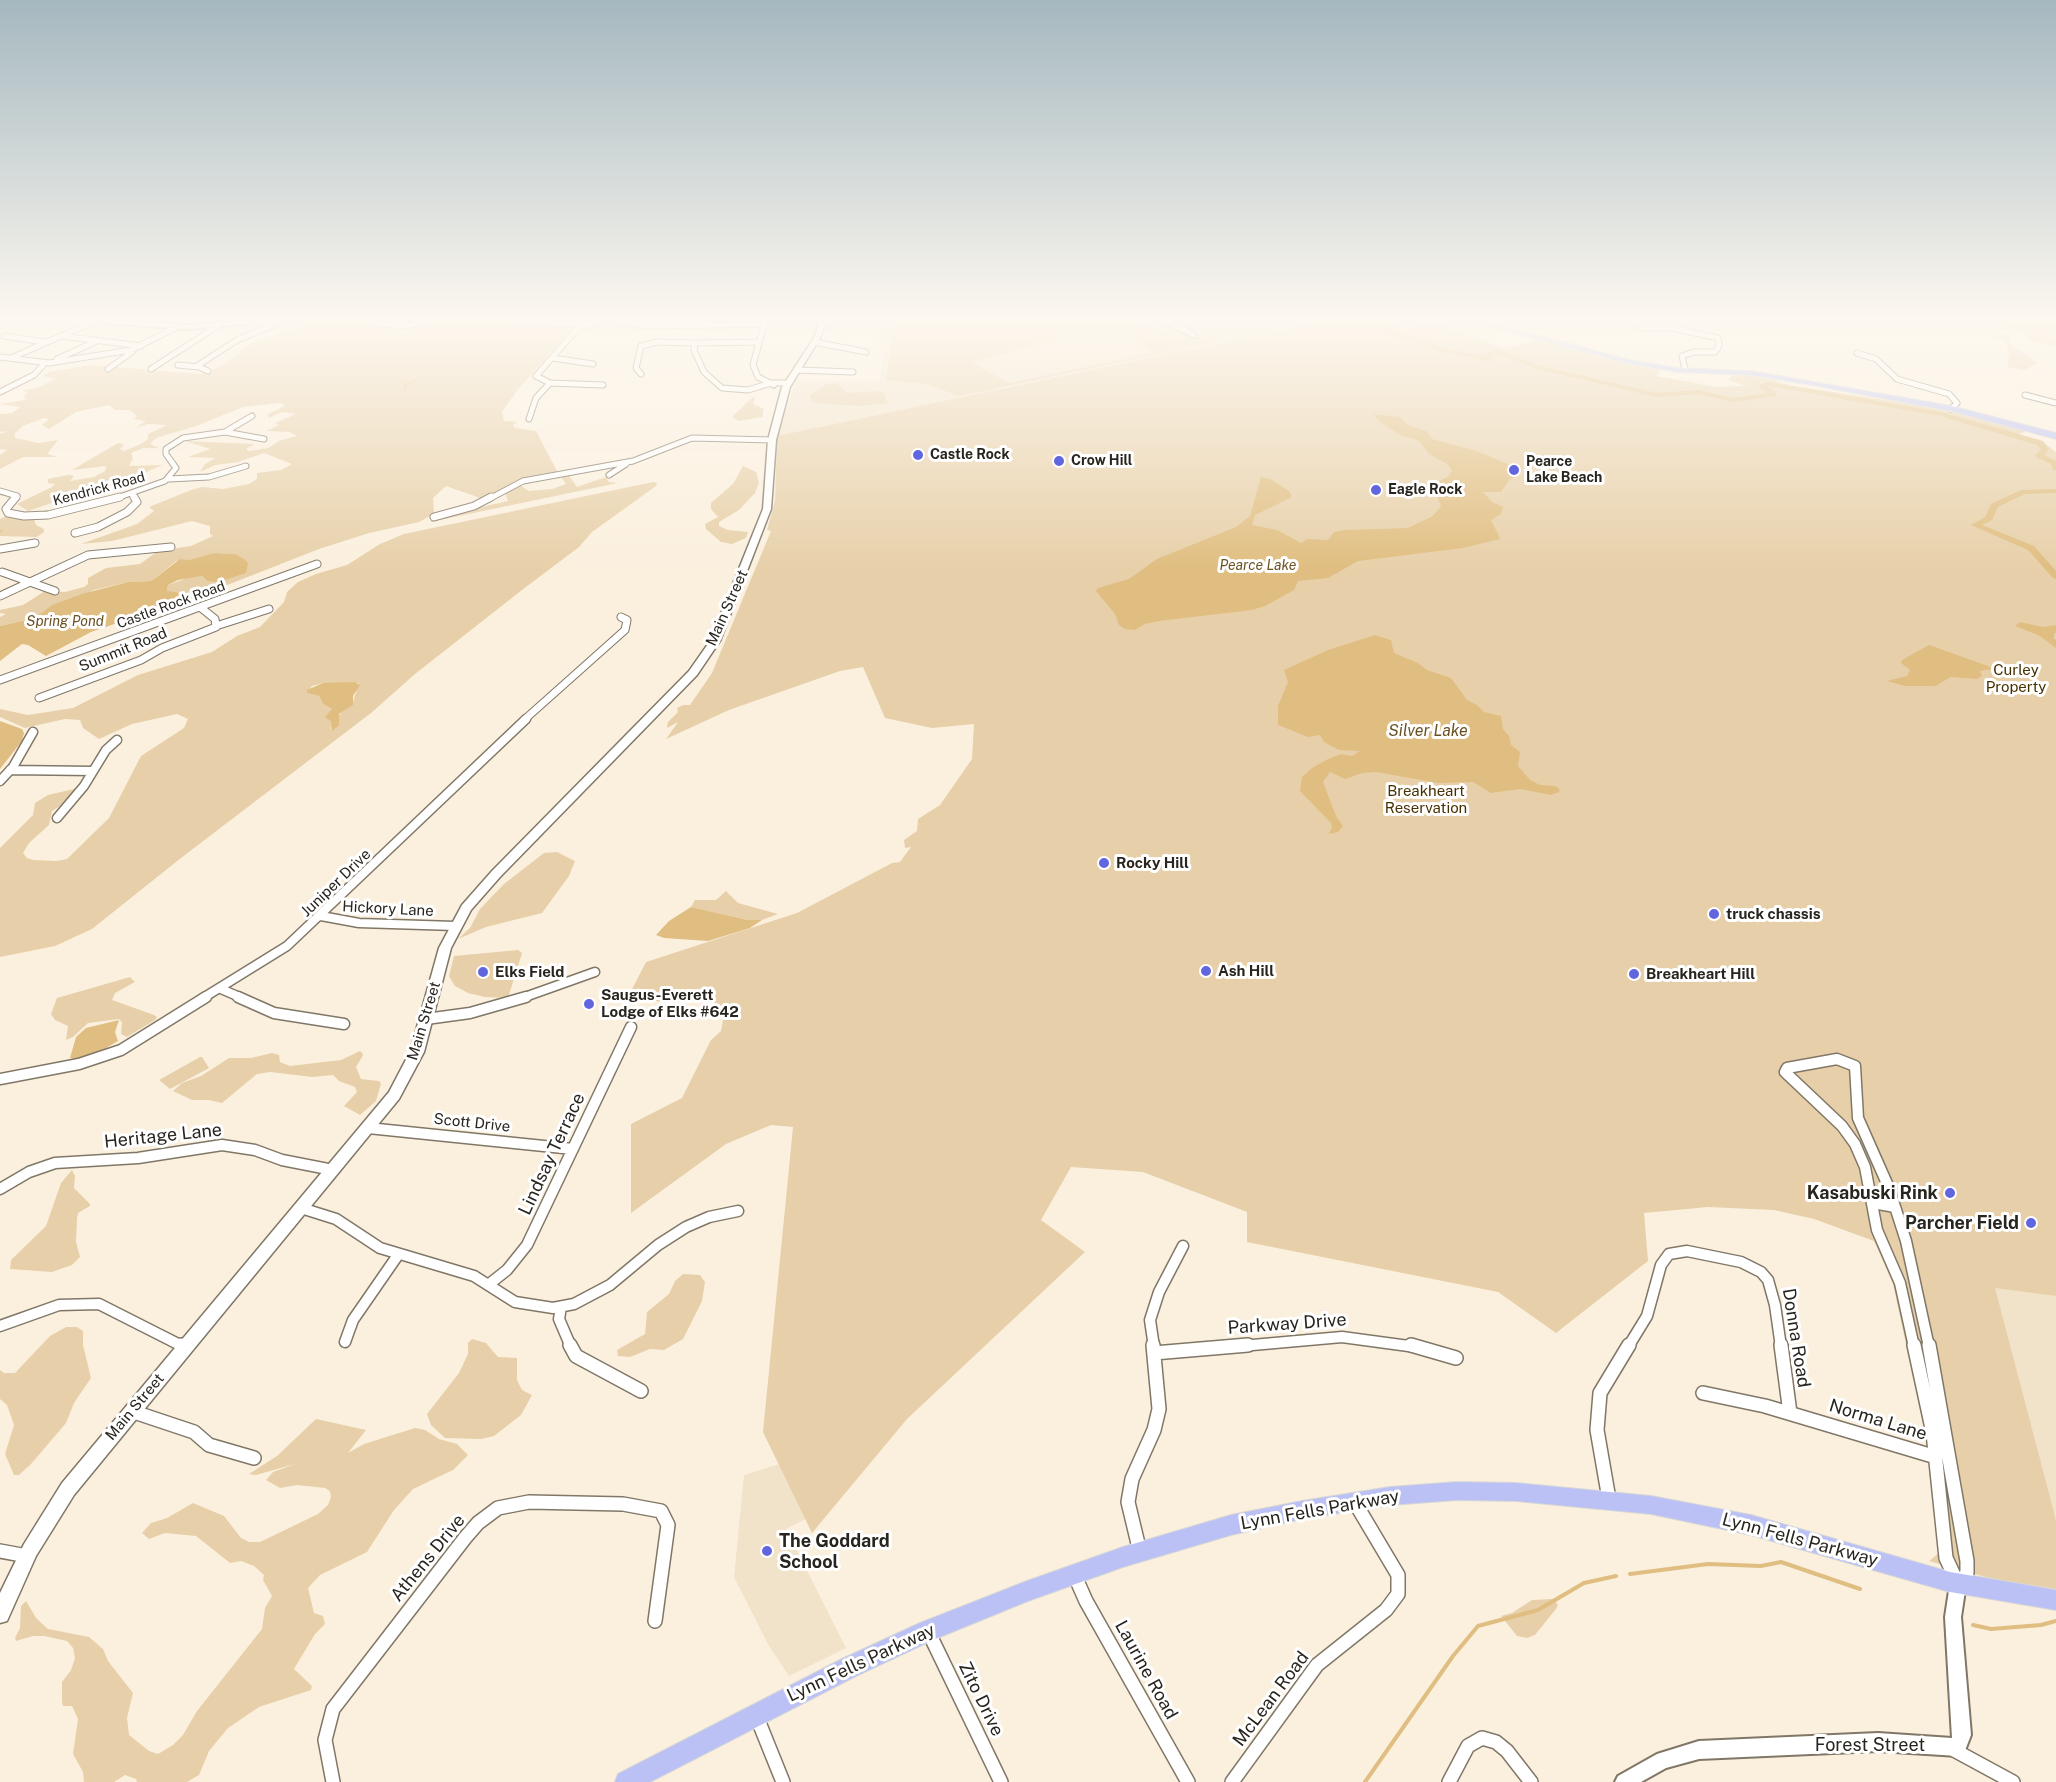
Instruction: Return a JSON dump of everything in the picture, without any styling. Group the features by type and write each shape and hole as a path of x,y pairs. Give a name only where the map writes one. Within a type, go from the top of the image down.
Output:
{"main road":[{"name":"Main Street","path":"0,1614 27,1556 68,1489 368,1128 408,1071 426,1018 445,948 454,926 482,889 693,673 715,641 767,509 772,440 782,404"},
{"path":"1924,404 2056,436"},
{"name":"Lynn Fells Parkway","path":"626,1782 756,1714 928,1631 1074,1574 1140,1552 1254,1520 1353,1501 1473,1491 1541,1493 1681,1510 1751,1525 1958,1584 2056,1600"}],"street":[{"path":"530,419 534,404"},
{"path":"1950,409 1955,404"},
{"path":"225,432 252,416"},
{"path":"169,479 176,468 166,453 171,445 196,435 225,432 264,440"},
{"path":"609,475 633,461 693,438 772,440"},
{"path":"434,517 474,506 522,481 633,461"},
{"name":"Kendrick Road","path":"0,491 17,496 6,509 7,512 24,516 53,514 86,503 132,494 169,479 213,476 246,466"},
{"path":"75,533 102,525 127,512 137,502 132,494"},
{"path":"0,549 35,543"},
{"path":"0,596 90,555 171,547"},
{"name":"Castle Rock Road","path":"0,680 317,564"},
{"path":"2,572 27,583 55,591"},
{"path":"200,607 213,618 216,626"},
{"name":"Summit Road","path":"39,698 141,660 164,647 216,626 269,609"},
{"name":"Juniper Drive","path":"0,1079 71,1066 105,1056 136,1042 287,946 520,724 625,630 627,620 621,617"},
{"path":"0,781 10,770 33,732"},
{"path":"57,818 106,750 117,740"},
{"path":"10,770 93,771"},
{"name":"Hickory Lane","path":"321,916 359,923 454,926"},
{"path":"426,1018 470,1013 509,1003 595,972"},
{"path":"220,989 268,1012 344,1024"},
{"name":"Lindsay Terrace","path":"488,1285 507,1270 527,1245 631,1027"},
{"path":"1951,1748 1959,1746 1962,1741 1953,1617 1958,1584 1966,1573 1967,1561 1953,1462 1906,1241 1889,1188 1858,1118 1855,1066 1837,1059 1785,1069 1788,1077 1820,1103 1849,1135 1865,1167 1877,1230 1900,1283 1936,1457 1946,1558 1958,1584"},
{"name":"Scott Drive","path":"368,1128 573,1149"},
{"path":"1849,1135 1865,1136"},
{"name":"Heritage Lane","path":"0,1189 28,1172 55,1163 138,1158 222,1145 255,1150 282,1160 333,1170"},
{"path":"1873,1203 1895,1207"},
{"path":"301,1208 336,1219 380,1248 398,1256 440,1264 474,1276 515,1302 528,1306 561,1307 610,1285 658,1245 686,1227 709,1217 738,1211"},
{"path":"1140,1552 1130,1518 1128,1495 1136,1467 1157,1419 1160,1398 1150,1330 1151,1312 1183,1246"},
{"name":"Donna Road","path":"1609,1500 1596,1430 1600,1394 1647,1316 1661,1265 1669,1254 1687,1251 1741,1262 1761,1272 1768,1280 1775,1305 1790,1413"},
{"path":"345,1342 353,1320 398,1256"},
{"path":"0,1326 59,1305 99,1304 185,1347"},
{"path":"561,1307 559,1318 562,1331 576,1356 641,1390"},
{"name":"Parkway Drive","path":"1154,1353 1356,1337 1404,1343 1456,1358"},
{"name":"Norma Lane","path":"1703,1393 1790,1413 1936,1457"},
{"path":"131,1411 194,1432 209,1445 254,1458"},
{"name":"McLean Road","path":"1232,1782 1317,1665 1386,1610 1398,1594 1398,1575 1353,1501"},
{"name":"Athens Drive","path":"333,1782 325,1740 327,1725 333,1709 465,1538 483,1518 498,1508 518,1503 551,1503 632,1505 661,1511 667,1519 668,1528 655,1621"},
{"path":"0,1551 27,1556"},
{"name":"Laurine Road","path":"1074,1574 1086,1601 1188,1782"},
{"name":"Zito Drive","path":"928,1631 1001,1782"},
{"path":"756,1714 783,1782"},
{"path":"1449,1782 1468,1746 1482,1738 1496,1742 1508,1750 1531,1782"},
{"name":"Forest Street","path":"1623,1782 1663,1760 1699,1750 1878,1742 1951,1748"},
{"path":"1951,1748 2013,1782"}],"shaded area":[{"path":"788,404 930,404 777,436"},
{"path":"1994,1287 2056,1296 2056,1520 2029,1424"},
{"name":"The Goddard School","path":"812,1454 829,1507 786,1529 846,1648 789,1676 769,1646 734,1577 744,1475"}],"green space":[{"path":"1,404 270,404 243,407 196,426 156,438 150,444 159,448 143,448 131,453 133,458 129,466 163,465 131,482 93,489 28,511 17,504 52,487 55,484 48,483 48,479 68,475 74,476 70,481 94,477 105,471 106,466 72,470 118,443 124,444 120,449 124,451 141,444 148,439 148,434 167,425 148,424 135,428 146,421 134,419 137,416 130,410 115,410 109,405 76,412 49,429 42,425 49,419 44,418 23,426 15,433 15,438 38,443 58,440 47,454 57,457 23,457 0,469 0,455 7,450 0,449 0,434 8,431 0,432 0,414 12,413 20,407"},
{"path":"283,404 507,404 502,412 504,421 517,422 513,425 515,428 536,431 558,473 514,482 483,499 446,486 433,498 434,514 419,522 369,533 319,549 179,604 165,607 184,596 180,592 169,593 168,585 190,577 202,576 207,581 243,558 234,554 213,553 176,561 151,581 128,582 94,590 35,618 0,626 0,617 6,614 0,613 0,610 23,605 45,591 65,592 84,587 88,584 88,578 106,568 140,564 158,551 191,546 213,536 210,534 210,526 192,521 112,541 81,544 137,524 154,511 149,507 191,490 202,487 223,489 249,484 257,479 257,473 281,470 292,464 264,453 238,462 215,465 200,472 205,464 215,458 188,457 210,449 185,441 255,444 246,449 249,451 268,448 279,441 297,436 290,432 266,431 279,425 275,423 296,414 282,412 269,418 268,414 285,406"},
{"path":"745,404 753,404 764,409 762,417 739,421 732,417"},
{"path":"831,404 877,404 859,406"},
{"name":"Breakheart Reservation","path":"929,404 1913,404 1938,408 2023,430 2025,432 2020,434 2022,437 2043,442 2056,452 2056,1296 1995,1288 2056,1520 2056,1589 1996,1580 1929,1561 1939,1553 1925,1433 1893,1284 1874,1241 1814,1219 1774,1210 1708,1207 1644,1213 1648,1261 1556,1333 1498,1292 1247,1242 1247,1212 1143,1172 1071,1167 1041,1220 1085,1252 907,1419 812,1533 763,1432 793,1127 771,1125 726,1144 631,1213 631,1124 682,1098 711,1040 721,1031 723,1020 714,1002 626,1001 646,962 797,913 892,863 900,862 911,847 905,848 904,840 917,831 918,819 940,805 972,759 974,724 932,728 885,718 863,667 840,671 729,710 666,739 678,722 667,728 668,722 678,712 677,708 690,705 712,673 771,531 767,530 775,501 777,436"},
{"path":"743,466 756,472 759,483 755,493 739,510 719,522 719,526 728,530 748,532 746,538 732,544 721,542 706,529 705,524 718,517 711,509 711,503 733,484"},
{"path":"568,474 577,487 606,477 609,482 618,483 430,522 438,517 508,501 505,493 520,485 529,491 552,489 566,484 561,477"},
{"path":"657,483 592,532 579,547 415,674 371,713 92,929 55,946 0,957 0,848 33,815 35,803 48,795 78,788 65,803 52,811 49,825 29,843 23,853 27,858 33,860 67,859 109,818 141,756 184,728 188,719 177,714 132,724 99,739 83,728 80,720 65,719 25,728 0,717 0,709 28,715 73,708 138,675 212,652 237,636 260,627 284,602 287,592 298,582 347,565 380,544 404,534","holes":["323,683 359,683 353,702 339,715 339,723 331,730 332,724 328,719 332,709 323,704 319,696 307,693 312,686"]},
{"path":"6,516 34,519 36,525 44,529 44,532 37,537 0,536 0,519"},
{"path":"557,852 575,861 569,876 542,913 486,927 458,939 470,928 480,909 504,884 544,853"},
{"path":"726,891 738,903 778,914 762,920 748,920 691,907 695,900 716,900"},
{"name":"Elks Field","path":"518,950 522,953 508,998 485,997 468,993 455,986 449,976 454,956"},
{"path":"130,977 135,982 115,993 112,1000 154,1015 157,1017 155,1020 127,1037 121,1034 122,1022 119,1019 88,1023 73,1037 66,1040 68,1026 55,1020 51,1014 57,998"},
{"path":"360,1051 363,1054 356,1067 361,1079 379,1081 381,1084 376,1101 360,1115 344,1106 357,1092 355,1087 339,1081 333,1075 312,1077 270,1072 257,1074 222,1103 192,1100 173,1091 182,1083 201,1076 229,1058 251,1058 272,1053 279,1055 280,1062 290,1066 341,1060"},
{"path":"200,1057 209,1068 170,1089 159,1080"},
{"path":"72,1170 75,1176 74,1188 90,1204 78,1213 77,1218 76,1242 80,1257 72,1265 52,1272 10,1269 11,1260 46,1226 61,1183"},
{"path":"683,1274 700,1275 705,1282 702,1301 683,1339 664,1350 650,1349 630,1357 618,1356 617,1350 645,1334 647,1312 669,1294 675,1281"},
{"path":"66,1327 77,1327 83,1331 83,1345 91,1378 74,1403 66,1423 31,1464 19,1475 14,1475 5,1454 14,1425 7,1405 0,1399 0,1370 4,1373 15,1373 50,1336"},
{"path":"472,1339 486,1343 498,1357 517,1358 517,1380 522,1390 532,1395 521,1415 494,1436 481,1439 445,1438 431,1425 427,1414 459,1373 468,1354 468,1343"},
{"path":"316,1419 366,1430 348,1453 364,1444 415,1428 457,1444 468,1455 453,1470 413,1489 394,1510 367,1552 320,1575 308,1588 314,1613 323,1616 325,1624 315,1634 294,1669 312,1686 311,1690 259,1707 228,1728 209,1751 199,1775 187,1782 137,1782 136,1779 125,1775 114,1782 84,1782 83,1772 73,1754 78,1719 72,1706 63,1706 62,1702 62,1682 71,1670 75,1658 73,1648 67,1641 44,1636 33,1636 16,1641 15,1638 20,1628 21,1606 26,1601 36,1618 48,1629 89,1637 103,1649 108,1661 133,1693 127,1718 129,1735 149,1751 158,1754 173,1745 183,1735 197,1711 262,1629 265,1608 272,1596 263,1580 264,1575 254,1566 241,1561 230,1563 196,1536 165,1533 149,1539 142,1533 151,1523 167,1518 193,1503 224,1516 241,1538 249,1542 260,1542 318,1514 328,1505 331,1497 330,1491 325,1488 297,1485 280,1488 266,1480 273,1472 295,1464 256,1475 249,1474 277,1456"},
{"path":"1553,1599 1558,1605 1556,1609 1535,1635 1527,1638 1517,1636 1501,1616 1512,1613 1532,1600"}],"water":[{"name":"Pearce Lake","path":"1373,414 1400,417 1409,426 1427,431 1432,439 1476,451 1508,464 1507,468 1515,474 1515,477 1509,480 1501,492 1483,492 1492,502 1503,507 1501,514 1491,520 1500,539 1463,548 1358,561 1328,578 1298,581 1294,590 1265,606 1252,610 1159,621 1145,624 1135,630 1125,629 1119,625 1115,614 1096,591 1098,588 1129,579 1157,559 1236,527 1250,516 1261,477 1270,479 1289,491 1292,497 1255,515 1252,525 1277,530 1301,543 1307,539 1328,540 1334,532 1345,530 1408,528 1433,516 1441,506 1432,484 1449,476 1452,470 1447,464 1429,454 1418,440 1402,436 1381,423"},
{"name":"Spring Pond","path":"213,553 235,554 243,558 248,563 246,573 219,582 207,581 202,576 178,580 168,585 167,591 183,593 184,596 170,605 91,632 46,656 22,644 0,661 0,626 35,618 52,605 82,594 128,582 151,581 180,559 189,560"},
{"path":"2020,622 2043,627 2056,625 2053,641 2015,626"},
{"name":"Silver Lake","path":"1375,635 1391,640 1394,653 1418,663 1427,670 1451,678 1467,700 1484,712 1501,716 1503,729 1509,736 1511,745 1520,752 1518,766 1530,780 1540,785 1556,786 1559,792 1551,795 1520,789 1491,793 1473,782 1438,783 1376,772 1362,773 1345,779 1330,772 1323,782 1336,816 1343,826 1338,832 1329,834 1331,823 1300,791 1302,777 1328,759 1341,754 1352,756 1360,751 1339,750 1324,742 1320,735 1308,737 1278,725 1278,706 1288,682 1284,670 1328,650"},
{"path":"1929,645 1992,669 1980,671 1982,676 1977,679 1951,677 1935,686 1905,686 1887,681 1907,676 1910,670 1901,663 1902,660"},
{"path":"355,682 360,685 353,696 353,705 339,714 339,725 332,731 331,722 325,717 332,709 323,704 319,696 307,693 307,690 323,683"},
{"path":"0,721 22,729 24,733 22,741 0,769"},
{"path":"691,907 748,920 762,920 750,928 708,941 664,938 656,935 669,921"},
{"path":"119,1020 115,1032 118,1041 101,1051 77,1059 70,1058 76,1037 86,1028"}],"waterway":[{"path":"1884,404 1941,414 2040,443 2045,450 2039,455 2054,463 2056,468"},
{"path":"2056,491 2024,492 1994,506 1989,518 1975,525 2031,548 2056,576"},
{"path":"2056,630 2038,631 2056,645"},
{"path":"1630,1574 1708,1564 1761,1566 1781,1562 1860,1589"},
{"path":"1365,1782 1453,1656 1478,1626 1538,1610 1584,1583 1616,1576"},
{"path":"1973,1625 1991,1629 2041,1625 2056,1621"}],"place":[{"name":"Castle Rock","path":"918,455"},
{"name":"Crow Hill","path":"1059,461"},
{"name":"Pearce Lake Beach","path":"1514,470"},
{"name":"Eagle Rock","path":"1376,490"},
{"name":"Rocky Hill","path":"1104,863"},
{"name":"truck chassis","path":"1714,914"},
{"name":"Ash Hill","path":"1206,971"},
{"name":"Elks Field","path":"483,972"},
{"name":"Breakheart Hill","path":"1634,974"},
{"name":"Saugus-Everett Lodge of Elks #642","path":"589,1004"},
{"name":"Kasabuski Rink","path":"1950,1193"},
{"name":"Parcher Field","path":"2031,1223"},
{"name":"The Goddard School","path":"767,1551"}],"park label":[{"name":"Curley Property","path":"2016,678"}]}
